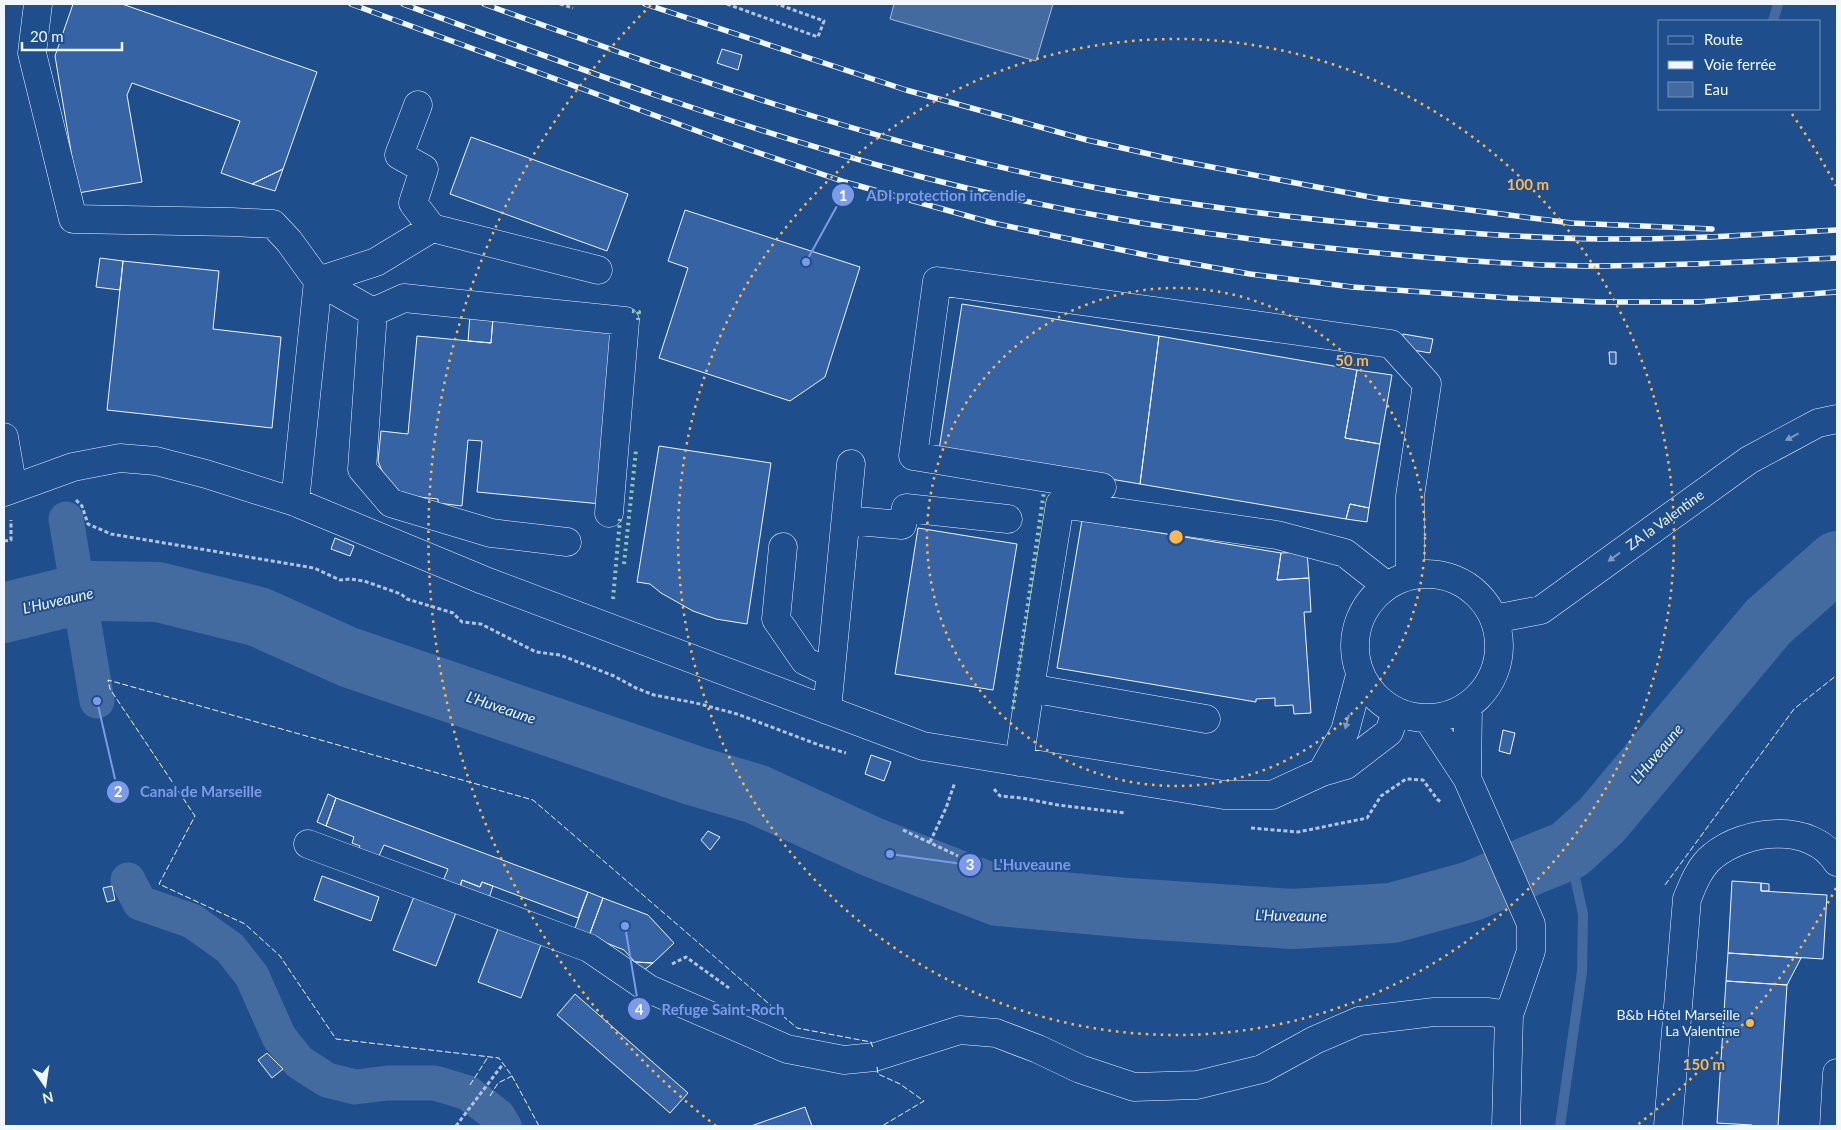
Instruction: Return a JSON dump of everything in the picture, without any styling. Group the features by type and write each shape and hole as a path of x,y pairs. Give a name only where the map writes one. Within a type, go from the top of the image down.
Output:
{"street":[{"path":"38,4 32,53 72,219 273,224 289,241 318,281 373,312"},
{"path":"418,104 398,155 424,169 413,203 432,228 598,270"},
{"path":"318,281 376,262 432,228"},
{"path":"295,502 318,281"},
{"path":"1102,487 913,456 937,281 1391,344 1427,384 1399,581"},
{"path":"373,312 404,298 626,320 609,513"},
{"path":"373,312 362,469 391,503 491,533 567,542"},
{"name":"ZA la Valentine","path":"1494,619 1541,610 1749,460 1818,423 1837,419"},
{"path":"4,437 8,491 73,467 120,458 156,461 206,474 295,502 483,580 923,746 1224,795 1272,795 1322,772 1346,765 1389,732 1396,712"},
{"path":"826,710 851,464"},
{"path":"1019,762 1060,504 1277,535 1345,553 1399,581"},
{"path":"846,520 902,525 906,508 1008,519"},
{"path":"783,548 776,619 805,660 830,673"},
{"path":"1430,574 1450,578 1469,587 1484,602 1494,619 1498,634 1499,651 1496,667 1490,681 1480,695 1468,706 1449,715 1428,719 1396,712 1381,702 1369,690 1360,675 1354,650 1357,626 1369,603 1399,581 1430,574"},
{"path":"1322,772 1345,731 1360,675"},
{"path":"1030,688 1206,719"},
{"path":"1467,778 1468,706"},
{"path":"1428,719 1467,778 1531,924 1531,950 1508,1015 1506,1126"},
{"path":"1668,1126 1687,898 1694,881 1712,856 1741,839 1765,834 1790,835 1812,840 1832,854 1837,862"},
{"path":"308,844 589,948 649,989 787,1049 844,1060 875,1056 960,1030 996,1033 1038,1049 1080,1070 1134,1087 1197,1085 1262,1069 1315,1040 1359,1021 1434,1012 1488,1012 1508,1015"},
{"path":"1834,1126 1837,1073"}],"path":[{"path":"560,4 573,8"},
{"path":"726,4 818,37 824,21 777,4"},
{"path":"930,842 946,808 956,779"},
{"path":"904,830 958,856"},
{"path":"456,1126 466,1115 490,1079 504,1064"}],"water":[{"path":"894,4 1053,4 1036,61 890,19"}],"building":[{"path":"73,4 122,4 317,72 283,169 252,184 221,173 240,121 132,83 127,95 142,182 78,193 55,56"},
{"path":"722,49 742,55 738,70 717,63"},
{"path":"471,137 628,194 607,251 450,194"},
{"path":"283,169 275,191 252,184"},
{"path":"685,210 860,267 825,377 790,401 659,358 688,268 668,261"},
{"path":"100,258 123,261 120,290 96,287"},
{"path":"123,261 219,271 213,329 281,337 272,428 107,410"},
{"path":"962,304 1159,336 1140,484 939,450"},
{"path":"470,315 493,318 491,343 468,341"},
{"path":"493,318 617,330 601,504 477,492 482,441 468,440 462,506 438,503 438,499 410,496 401,493 384,476 378,461 381,431 408,434 417,336 491,343"},
{"path":"1403,334 1433,339 1430,353 1401,348"},
{"path":"1159,336 1357,370 1345,438 1380,444 1369,508 1350,504 1346,519 1140,484"},
{"path":"1609,352 1616,352 1616,364 1610,364"},
{"path":"1357,370 1392,375 1380,444 1345,438"},
{"path":"659,446 771,463 747,624 716,619 693,611 661,593 650,584 637,582"},
{"path":"1350,504 1369,508 1367,522 1346,519"},
{"path":"1082,520 1281,553 1277,580 1309,578 1311,612 1304,612 1311,713 1294,714 1293,705 1275,706 1275,698 1256,699 1256,702 1057,668"},
{"path":"918,528 1017,544 993,690 895,674"},
{"path":"335,538 354,546 350,556 331,549"},
{"path":"1307,552 1309,578 1277,580 1281,553"},
{"path":"1503,730 1515,733 1510,754 1499,751"},
{"path":"871,755 891,762 884,781 865,774"},
{"path":"328,794 336,798 326,826 317,822"},
{"path":"336,798 588,892 578,918 482,882 480,887 462,880 460,887 443,881 448,869 384,845 378,858 358,850 360,846 352,843 354,837 326,826"},
{"path":"708,831 720,837 710,850 701,840"},
{"path":"322,876 379,897 371,921 314,900"},
{"path":"462,880 480,887 482,882 493,886 489,898 460,887"},
{"path":"1732,881 1761,883 1761,891 1827,895 1823,959 1728,953"},
{"path":"1761,883 1769,884 1769,891 1761,891"},
{"path":"112,886 115,900 107,902 103,888"},
{"path":"588,892 603,898 589,936 574,931"},
{"path":"415,894 457,910 436,966 393,950"},
{"path":"603,898 648,915 674,943 653,963 635,962 624,950 589,936"},
{"path":"499,926 542,942 521,998 478,982"},
{"path":"1728,953 1801,958 1787,985 1726,981"},
{"path":"635,962 653,963 643,971"},
{"path":"1726,981 1787,985 1778,1126 1717,1123"},
{"path":"575,994 688,1093 670,1113 557,1015"},
{"path":"267,1053 283,1069 272,1078 258,1060"},
{"path":"805,1107 812,1126 751,1126"}],"waterway":[{"path":"1773,20 1778,4"},
{"path":"66,519 97,701"},
{"name":"L'Huveaune","path":"4,613 92,591 158,592 259,617 348,657 695,776 756,794 872,847 998,896 1128,908 1293,919 1392,913 1472,891 1569,850 1602,820 1768,622 1837,561"},
{"path":"1560,1126 1582,972 1583,914 1569,850"},
{"path":"128,880 140,903 192,921 230,948 252,976 279,1037 299,1062 327,1080 355,1087 388,1083 435,1083 468,1093 498,1116 504,1126"}],"railway":[{"path":"351,4 730,143 845,182 993,223 1160,258 1250,274 1352,287 1510,298 1600,302 1698,302 1837,292"},
{"path":"403,4 657,96 785,138 969,189 1135,222 1246,239 1418,257 1510,263 1631,266 1837,258"},
{"path":"484,4 705,82 854,128 1005,168 1082,185 1182,203 1351,223 1538,237 1660,239 1837,230"},
{"path":"645,4 906,90 1087,140 1180,161 1375,198 1571,223 1712,229"}],"hedge":[{"path":"632,311 639,312 638,320"},
{"path":"624,564 636,450"},
{"path":"1013,709 1044,491"},
{"path":"613,599 620,519"}],"fence":[{"path":"1665,885 1794,709 1837,675"},
{"path":"539,1126 512,1076 499,1058 336,1039 280,956 245,924 159,884 195,816 110,689 108,680 533,800 797,1028 871,1042 873,1048"},
{"path":"470,1085 488,1057"},
{"path":"877,1067 878,1074 900,1084 924,1101 882,1126"},
{"path":"490,1096 498,1083 512,1076"}],"place":[{"name":"ADI protection incendie","path":"806,262"},
{"name":"Canal de Marseille","path":"97,701"},
{"name":"L'Huveaune","path":"890,854"},
{"name":"Refuge Saint-Roch","path":"625,926"},
{"name":"B&b Hôtel Marseille La Valentine","path":"1750,1023"}]}
